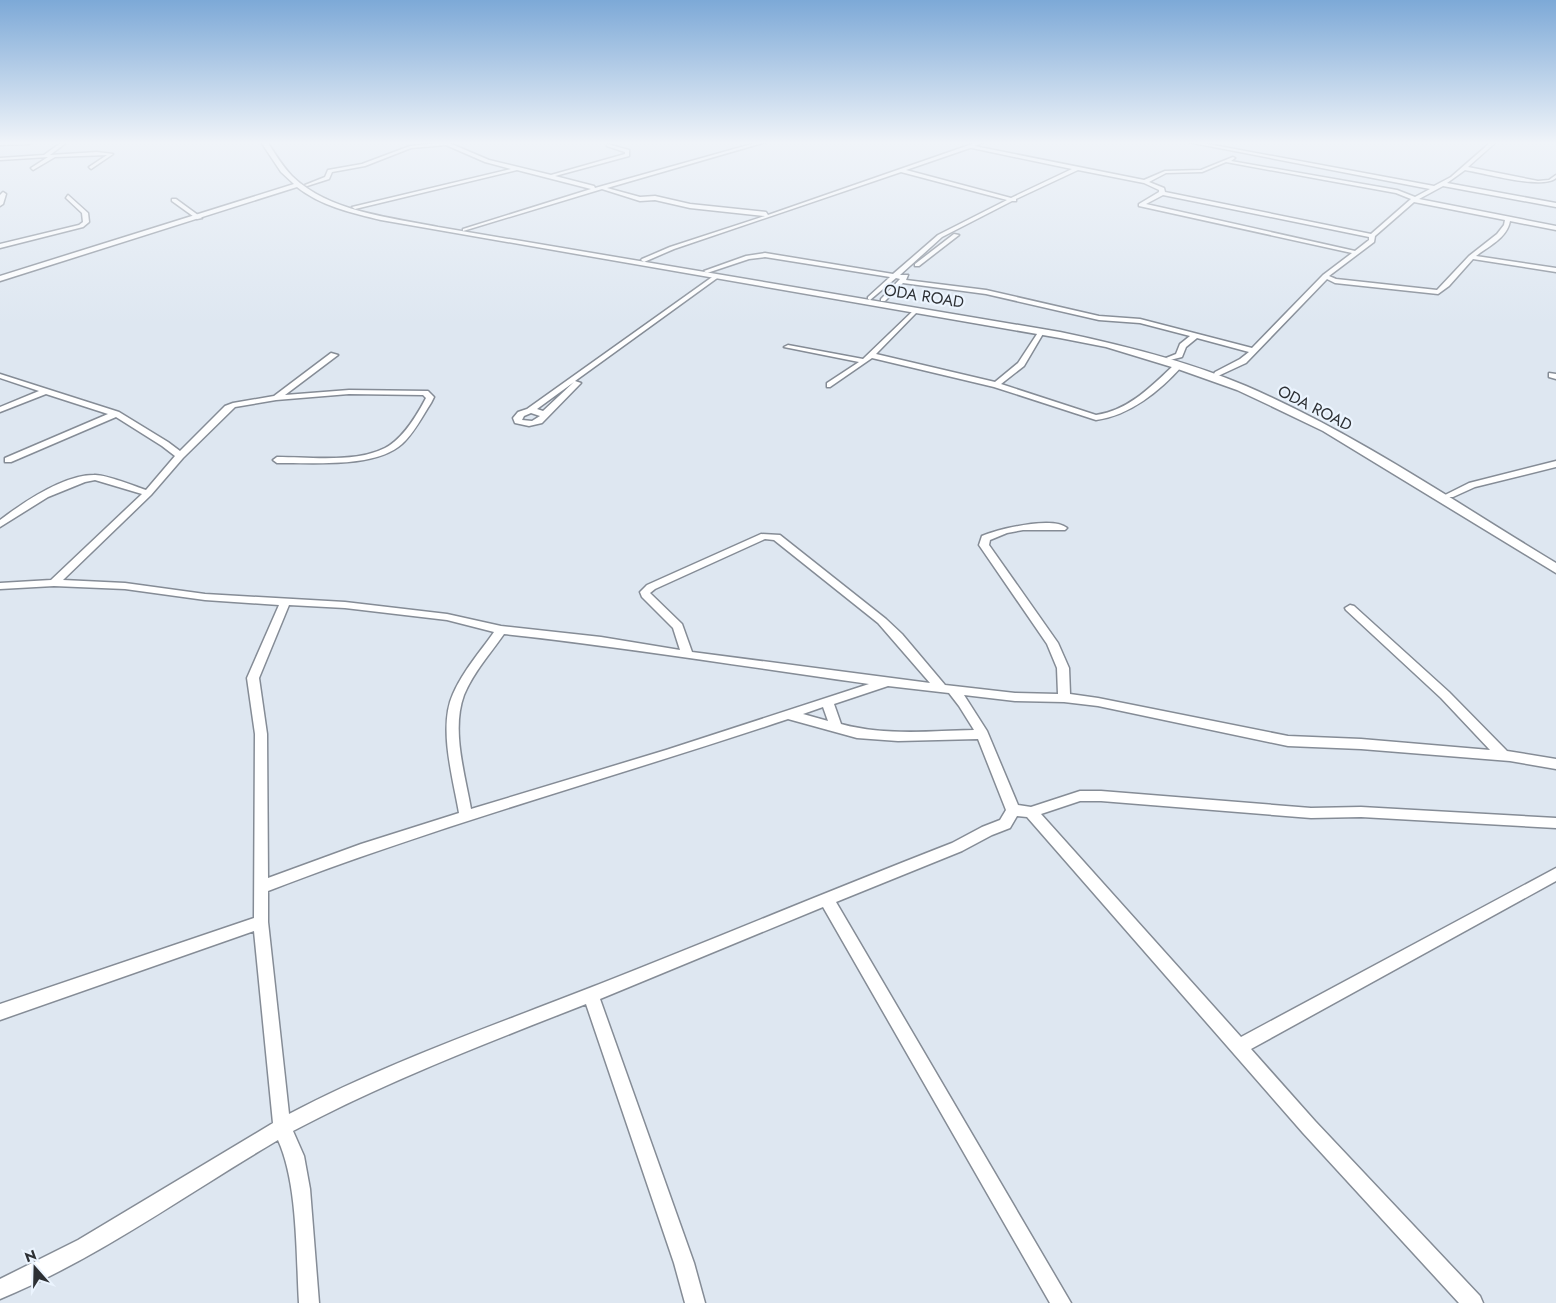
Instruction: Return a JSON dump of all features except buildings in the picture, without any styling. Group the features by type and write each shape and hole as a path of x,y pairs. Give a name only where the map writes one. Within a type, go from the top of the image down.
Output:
{"street":[{"path":"0,246 81,226 86,222 85,213 74,203"},
{"path":"178,203 199,218"},
{"path":"0,279 247,203"},
{"name":"ODA ROAD","path":"332,203 352,211 438,229 721,277 883,300 1098,338 1170,358 1218,374 1259,391 1333,426 1556,560"},
{"name":"ODA ROAD","path":"344,203 390,216 465,230 707,271 915,311 1042,332 1108,345 1178,366 1241,388 1327,429 1556,568"},
{"path":"355,207 373,203"},
{"path":"465,230 553,203"},
{"path":"676,203 690,206 770,214"},
{"path":"644,260 672,248 770,214 809,203"},
{"path":"870,298 928,245 946,233 1007,203"},
{"path":"883,300 921,262 954,236 1018,203"},
{"path":"1145,203 1141,205 1358,253"},
{"path":"1206,203 1372,236"},
{"path":"1218,374 1242,361 1254,351 1326,277 1328,272 1358,253 1372,241 1372,236 1411,203"},
{"path":"1433,203 1556,228"},
{"path":"1326,277 1335,281 1438,292 1472,256 1502,232 1508,224 1508,219"},
{"path":"946,233 954,236"},
{"path":"707,271 748,256 765,255 986,292 1079,314 1120,321 1140,321 1254,351"},
{"path":"1472,256 1556,270"},
{"path":"603,360 585,374 544,415 542,420 525,424 518,421 518,416 530,411 721,277"},
{"path":"830,385 868,358 915,311"},
{"path":"996,384 1021,364 1042,332"},
{"path":"1170,358 1179,356 1182,347 1196,335"},
{"path":"788,347 868,358 996,384 1096,418 1105,418 1147,394 1178,366"},
{"path":"276,398 334,355"},
{"path":"0,376 116,414 180,456"},
{"path":"0,410 46,390"},
{"path":"54,583 148,493 180,456 228,408 238,403 349,392 425,393 430,397 397,444 383,454 364,458 277,460"},
{"path":"530,411 539,412 544,415"},
{"path":"8,460 116,414"},
{"path":"1450,495 1472,485 1556,464"},
{"path":"0,524 17,511 69,484 91,478 148,493"},
{"path":"1062,528 1027,526 997,532 985,538 984,541 988,553 1052,643 1064,668 1064,698"},
{"path":"687,655 678,627 645,592 650,587 764,536 773,536 777,537 882,621 940,688"},
{"path":"0,586 54,583 125,586 205,597 345,605 447,617 501,630 602,641 687,655 888,682 1015,697 1064,698 1098,702 1288,740 1504,756 1556,764"},
{"path":"286,601 253,678 261,734 261,922 282,1128 295,1156 301,1190 308,1303"},
{"path":"1350,608 1445,695 1504,756"},
{"path":"466,816 457,766 454,725 456,700 501,630"},
{"path":"261,887 331,860 718,738 786,714 888,682"},
{"path":"953,690 968,705 1013,810"},
{"path":"968,705 989,694"},
{"path":"827,701 836,727"},
{"path":"786,714 857,733 898,736 981,734"},
{"path":"1013,810 1032,812 1080,796 1100,796 1310,813 1361,812 1556,823"},
{"path":"0,1288 41,1271 282,1128 395,1071 591,995 957,846 1005,824 1013,810"},
{"path":"1032,812 1316,1134 1473,1303"},
{"path":"1239,1047 1556,874"},
{"path":"826,899 1061,1303"},
{"path":"0,1012 261,922"},
{"path":"591,995 684,1263 695,1303"}]}
